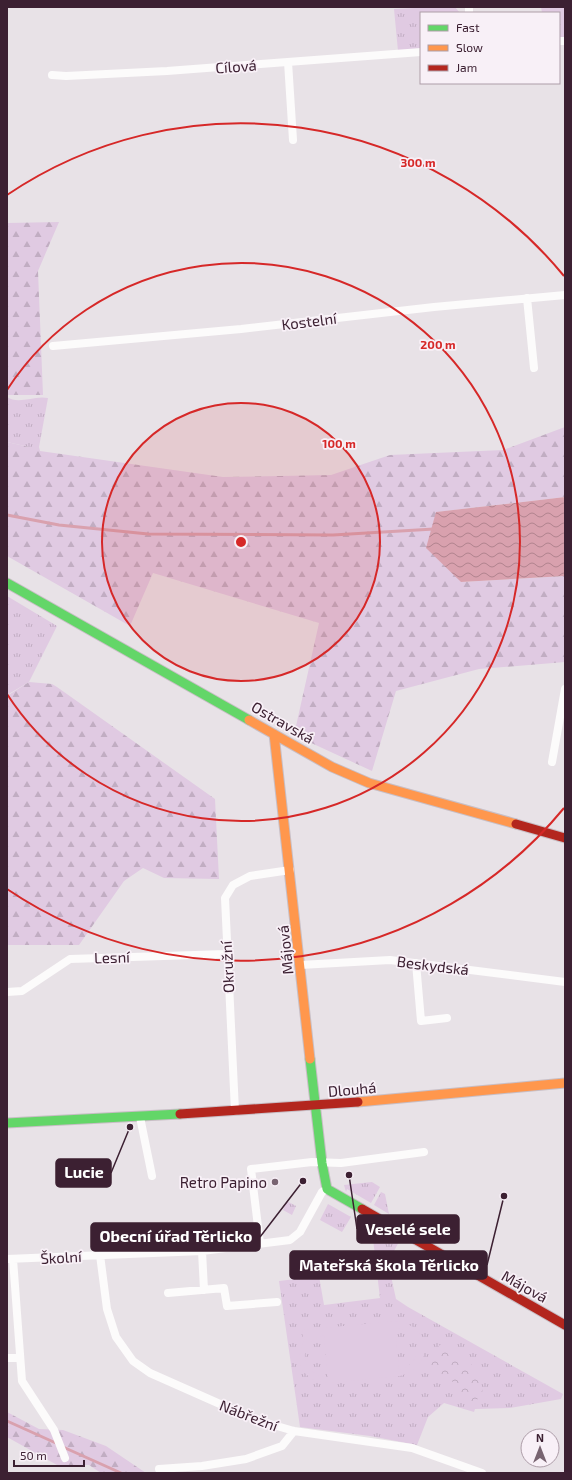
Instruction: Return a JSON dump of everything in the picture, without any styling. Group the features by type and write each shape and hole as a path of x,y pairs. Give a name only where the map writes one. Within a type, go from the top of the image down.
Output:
{"street":[{"name":"Cílová","path":"52,75 66,76 167,71 420,52"},
{"path":"288,62 293,140"},
{"name":"Kostelní","path":"53,346 241,329 434,307 565,295"},
{"path":"527,298 534,368"},
{"name":"Ostravská","path":"7,583 332,767 369,783 565,838"},
{"path":"552,762 565,691"},
{"name":"Májová","path":"274,734 322,1163 327,1189 565,1325"},
{"name":"Okružní","path":"235,1111 226,954 225,898 233,885 250,876 290,870"},
{"name":"Lesní","path":"7,992 22,991 70,959 226,954"},
{"name":"Beskydská","path":"300,966 390,960 565,982"},
{"path":"416,963 421,1020 447,1018"},
{"name":"Dlouhá","path":"7,1123 140,1117 316,1106 488,1092 565,1083"},
{"path":"140,1117 152,1176"},
{"path":"260,1243 251,1169 312,1162 341,1163 424,1152"},
{"name":"Školní","path":"10,1259 202,1251 290,1240 300,1232 322,1192 327,1189"},
{"path":"202,1251 204,1290"},
{"name":"Nábřežní","path":"100,1255 106,1309 116,1337 133,1361 150,1372 238,1412 270,1424 294,1430 412,1448 482,1473"},
{"path":"10,1259 22,1381 54,1430 65,1458"},
{"path":"168,1293 224,1288 227,1306 277,1302"},
{"path":"7,1358 19,1358"},
{"path":"159,1469 202,1466 246,1459 282,1446 294,1430"}],"green space":[{"path":"455,7 459,12 420,12 420,49 398,51 394,9"},
{"path":"541,7 565,7 565,37 560,37 560,12 542,12"},
{"path":"59,222 38,271 43,395 7,395 7,223"},
{"path":"7,397 16,400 43,397 48,398 39,447 29,447 7,442"},
{"path":"565,427 565,497 437,512 461,582 565,576 565,662 479,669 396,691 372,771 294,735 319,623 153,573 130,626 7,556 7,442 29,447 39,447 40,451 223,477 331,475 390,455 503,450"},
{"path":"7,596 57,626 29,682 7,695"},
{"path":"29,682 52,684 57,687 215,799 219,879 164,878 143,868 124,881 79,945 7,945 7,696"},
{"path":"372,1182 380,1187 371,1203 347,1189 346,1192 344,1185"},
{"path":"381,1192 385,1194 389,1214 374,1205"},
{"path":"287,1201 296,1206 292,1215 283,1210"},
{"path":"328,1204 351,1217 342,1232 320,1220"},
{"path":"382,1232 400,1240 388,1262 396,1299 563,1394 561,1399 510,1408 475,1409 474,1412 444,1403 428,1417 417,1445 370,1436 300,1427 279,1281 319,1276 324,1305 380,1298 373,1239 376,1234"},
{"path":"395,1321 407,1324 416,1330 422,1337 425,1346 424,1355 420,1363 412,1371 400,1376 328,1383 312,1379 302,1369 300,1355 301,1347 305,1339 303,1339 302,1330","holes":["395,1328 404,1330 411,1334 416,1340 418,1347 414,1360 408,1366 399,1370","324,1335 328,1377 319,1375 312,1371 307,1365 305,1358 309,1344 315,1339"]},
{"path":"439,1345 464,1358 474,1367 481,1384 482,1396 475,1401 464,1402 459,1399 453,1382 427,1364"},
{"path":"7,1412 39,1429 63,1430 106,1446 146,1473 101,1473 89,1465 57,1465 7,1437"}],"water":[{"path":"565,497 565,576 461,582 426,548 436,512"}],"waterway":[{"path":"7,515 59,525 148,534 333,535 434,529"},
{"path":"7,1421 58,1444"},
{"path":"63,1447 121,1473"}],"traffic: fast":[{"path":"7,583 249,720"},
{"path":"310,1059 322,1163 327,1189 362,1209"},
{"path":"7,1123 180,1114"}],"traffic: slow":[{"path":"249,720 332,767 369,783 516,824"},
{"path":"274,734 310,1059"},
{"path":"358,1102 565,1083"}],"traffic: jam":[{"path":"516,824 565,838"},
{"path":"180,1114 358,1102"},
{"path":"362,1209 565,1325"}],"place":[{"name":"Lucie","path":"130,1127"},
{"name":"Veselé sele","path":"349,1175"},
{"name":"Obecní úřad Těrlicko","path":"303,1181"},
{"name":"Retro Papino","path":"275,1182"},
{"name":"Mateřská škola Těrlicko","path":"504,1196"}]}
